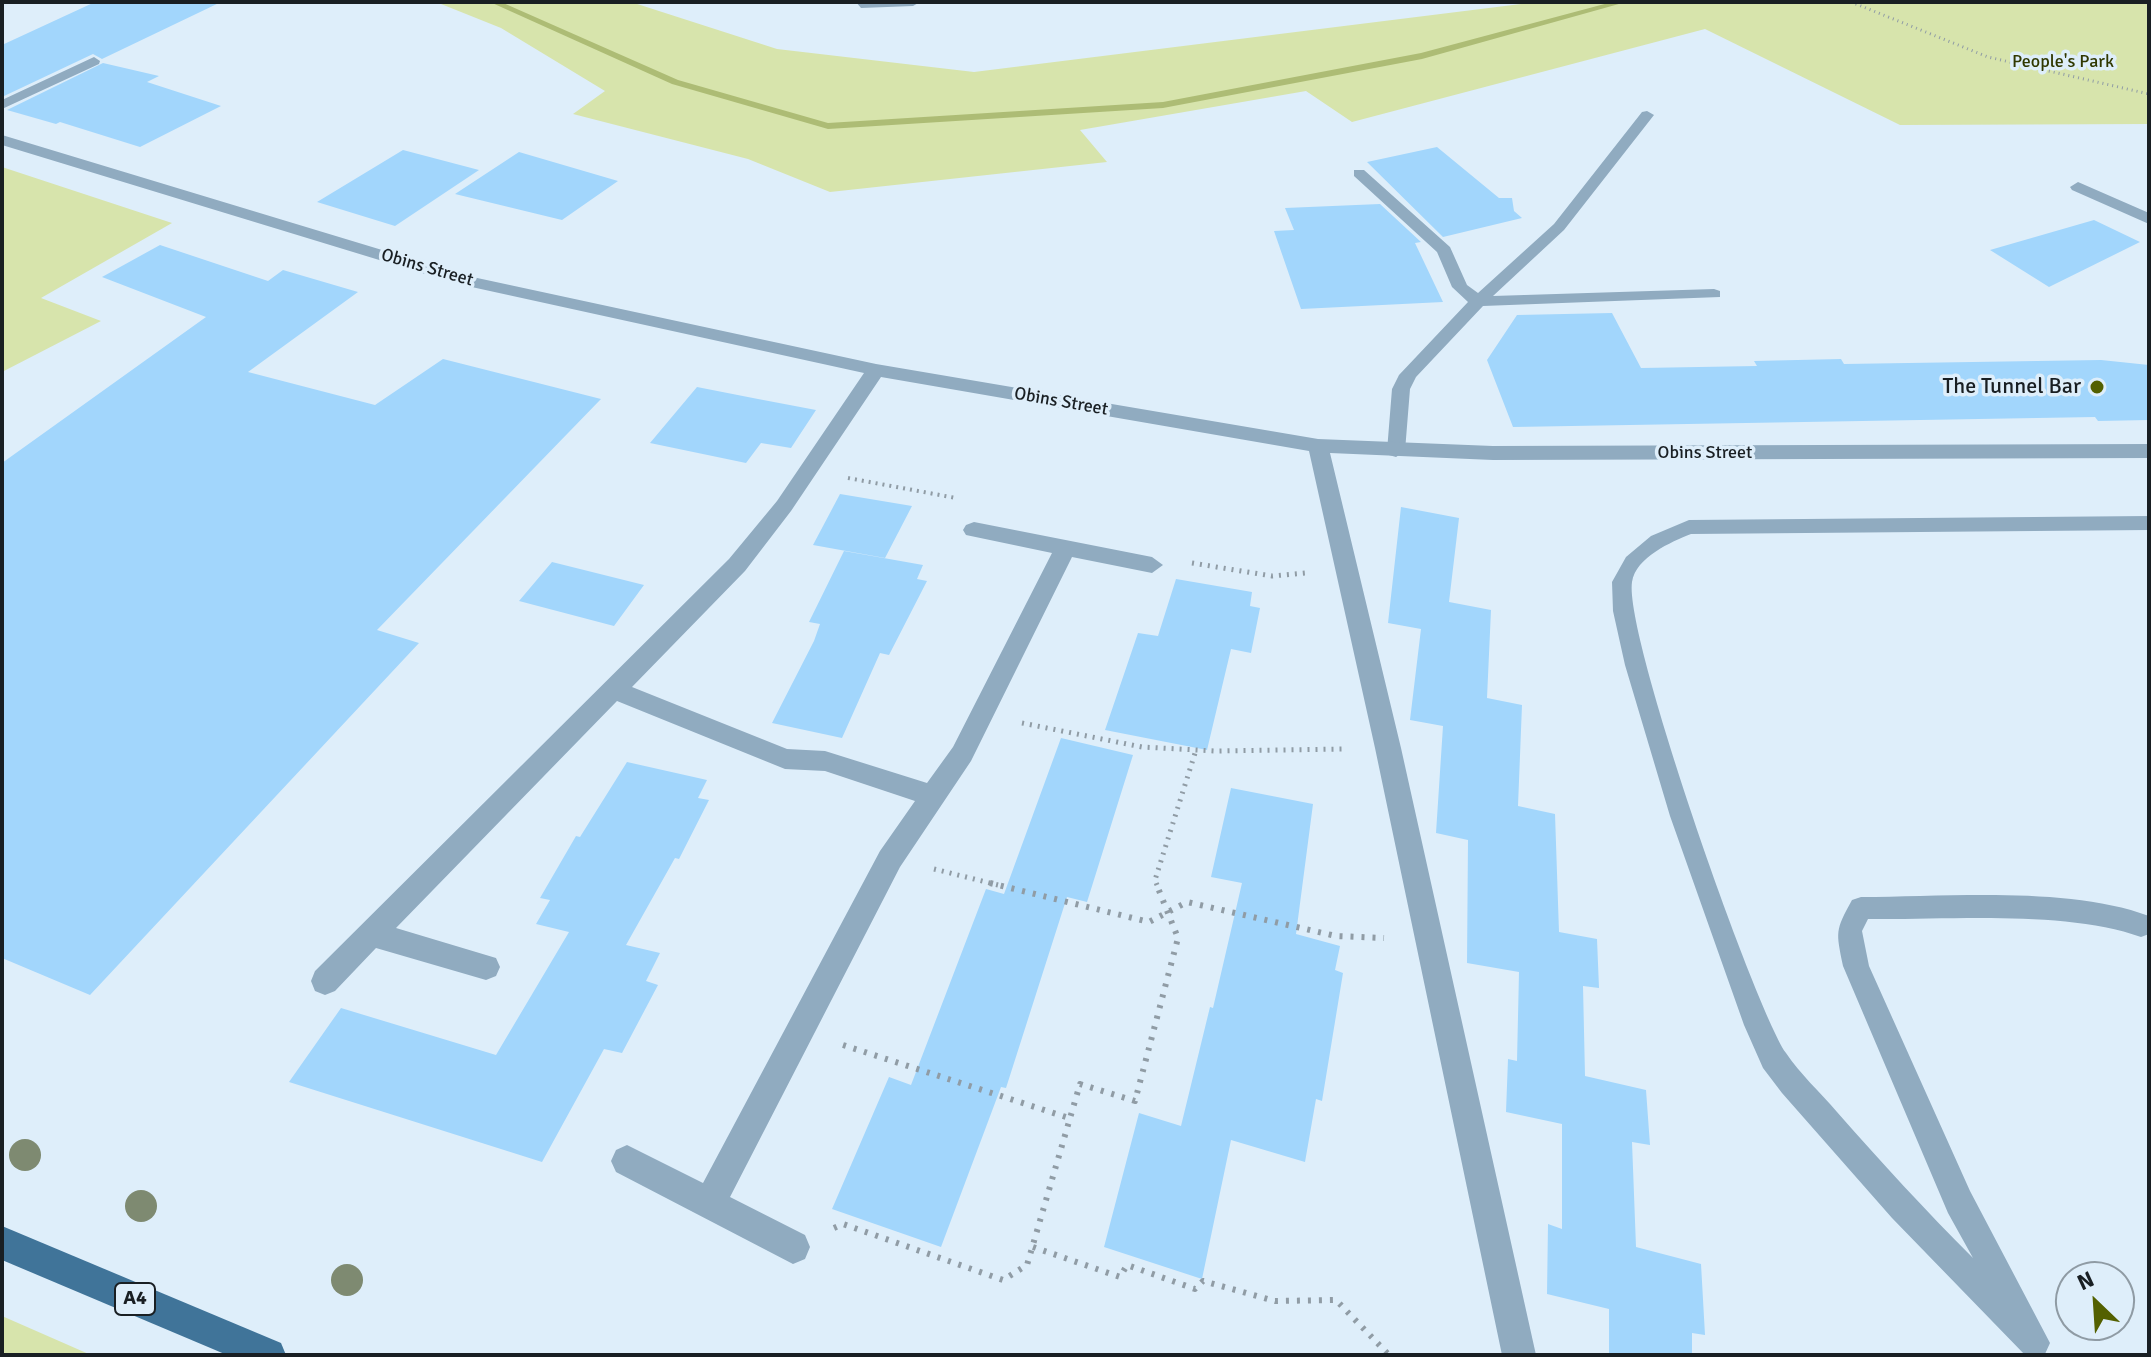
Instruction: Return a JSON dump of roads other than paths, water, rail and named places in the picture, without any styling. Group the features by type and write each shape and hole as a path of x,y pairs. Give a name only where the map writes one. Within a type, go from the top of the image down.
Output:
{"main road":[{"name":"A4","path":"2,1243 269,1355"}],"street":[{"path":"861,4 913,2"},
{"name":"Obins Street","path":"2,140 464,280 876,370 1318,446 1396,451 2149,451"},
{"path":"2078,187 2149,219"},
{"path":"325,981 737,565 808,470 876,370"},
{"path":"1318,446 1388,748 1519,1355"},
{"path":"974,530 1152,565"},
{"path":"710,1203 890,859 962,754 1066,548"},
{"path":"612,689 785,759 825,761 933,796"},
{"path":"371,934 486,967"},
{"path":"627,1161 793,1247"}],"lane":[{"path":"2,105 94,61"},
{"path":"1396,451 1401,389 1408,375 1478,301 1559,227 1647,115"},
{"path":"1359,173 1444,250 1460,287 1478,301 1714,294"},
{"path":"2038,1349 1880,1185 1773,1058 1722,928 1664,758 1626,625 1621,584 1636,557 1659,538 1689,527 2149,523"},
{"path":"2038,1349 1959,1202 1856,966 1849,930 1861,908 2076,910 2113,915 2141,925"}],"waterway":[{"path":"494,2 675,82 828,126 1163,105 1422,56 1622,2"}],"place":[{"name":"The Tunnel Bar","path":"2097,387"}],"park label":[{"name":"People's Park","path":"2063,62"}]}
